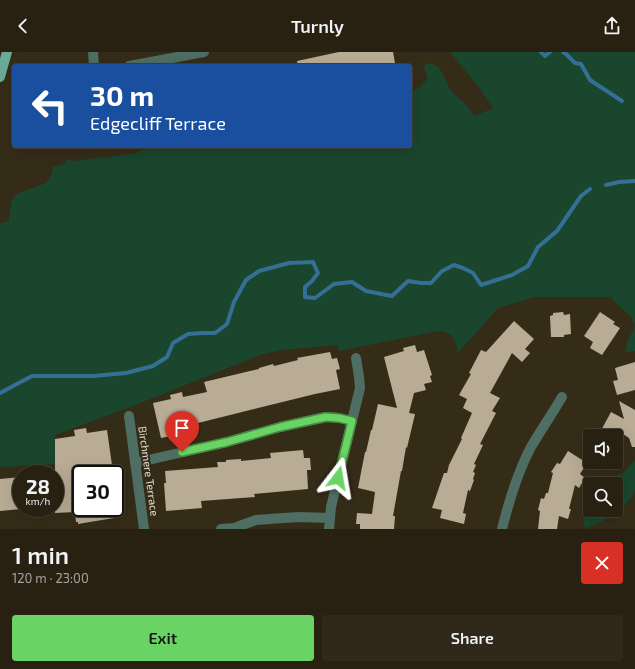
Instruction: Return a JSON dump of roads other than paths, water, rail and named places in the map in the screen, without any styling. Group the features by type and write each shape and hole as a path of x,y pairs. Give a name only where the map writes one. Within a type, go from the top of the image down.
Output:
{"main road":[{"path":"0,77 7,52"}],"street":[{"path":"93,52 94,64"},
{"path":"140,64 204,52"},
{"path":"329,529 330,507 360,388 356,358"},
{"path":"502,529 508,504 520,472 531,448 562,397"},
{"name":"Birchmere Terrace","path":"129,416 144,529"},
{"path":"135,463 326,417 352,421"},
{"path":"221,529 234,528 256,520 298,517 330,518"}],"waterway":[{"path":"541,52 545,56 550,52"},
{"path":"563,52 575,63 581,64 590,80 622,101"},
{"path":"606,185 635,181"},
{"path":"0,393 32,376 93,376 126,373 153,366 167,357 173,343 188,334 215,333 227,324 234,302 246,280 259,271 289,263 313,262 318,273 305,287 305,297 315,298 334,284 352,282 366,291 392,296 408,281 431,283 442,271 454,265 473,273 481,285 512,275 528,266 538,247 557,231 581,196 590,189"}]}
